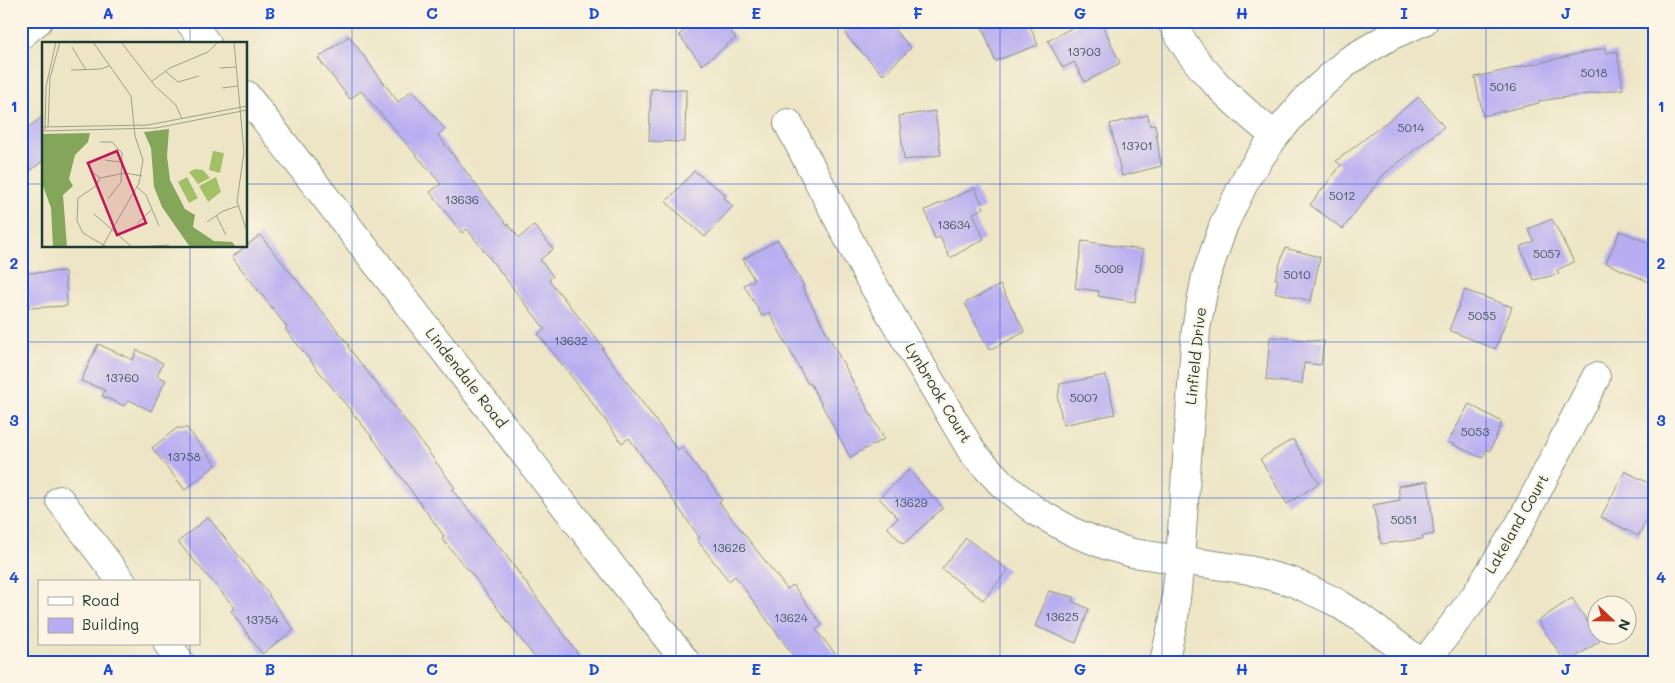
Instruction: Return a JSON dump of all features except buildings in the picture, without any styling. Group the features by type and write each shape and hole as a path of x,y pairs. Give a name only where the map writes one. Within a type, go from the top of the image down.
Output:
{"street":[{"path":"21,35 38,21"},
{"path":"190,21 206,42"},
{"path":"1171,21 1202,67 1236,104 1275,136"},
{"name":"Linfield Drive","path":"1164,662 1174,618 1180,560 1196,329 1206,276 1224,224 1248,175 1275,136 1308,97 1348,60 1390,36 1424,21"},
{"name":"Lindendale Road","path":"248,97 686,662"},
{"name":"Lynbrook Court","path":"788,123 868,276 973,453 1003,484 1037,512 1075,533 1108,546 1133,553 1249,570 1293,582 1334,601 1420,662"},
{"name":"Lakeland Court","path":"1425,662 1475,596 1520,524 1596,377"},
{"path":"60,500 120,580"},
{"path":"169,646 180,662"}]}
